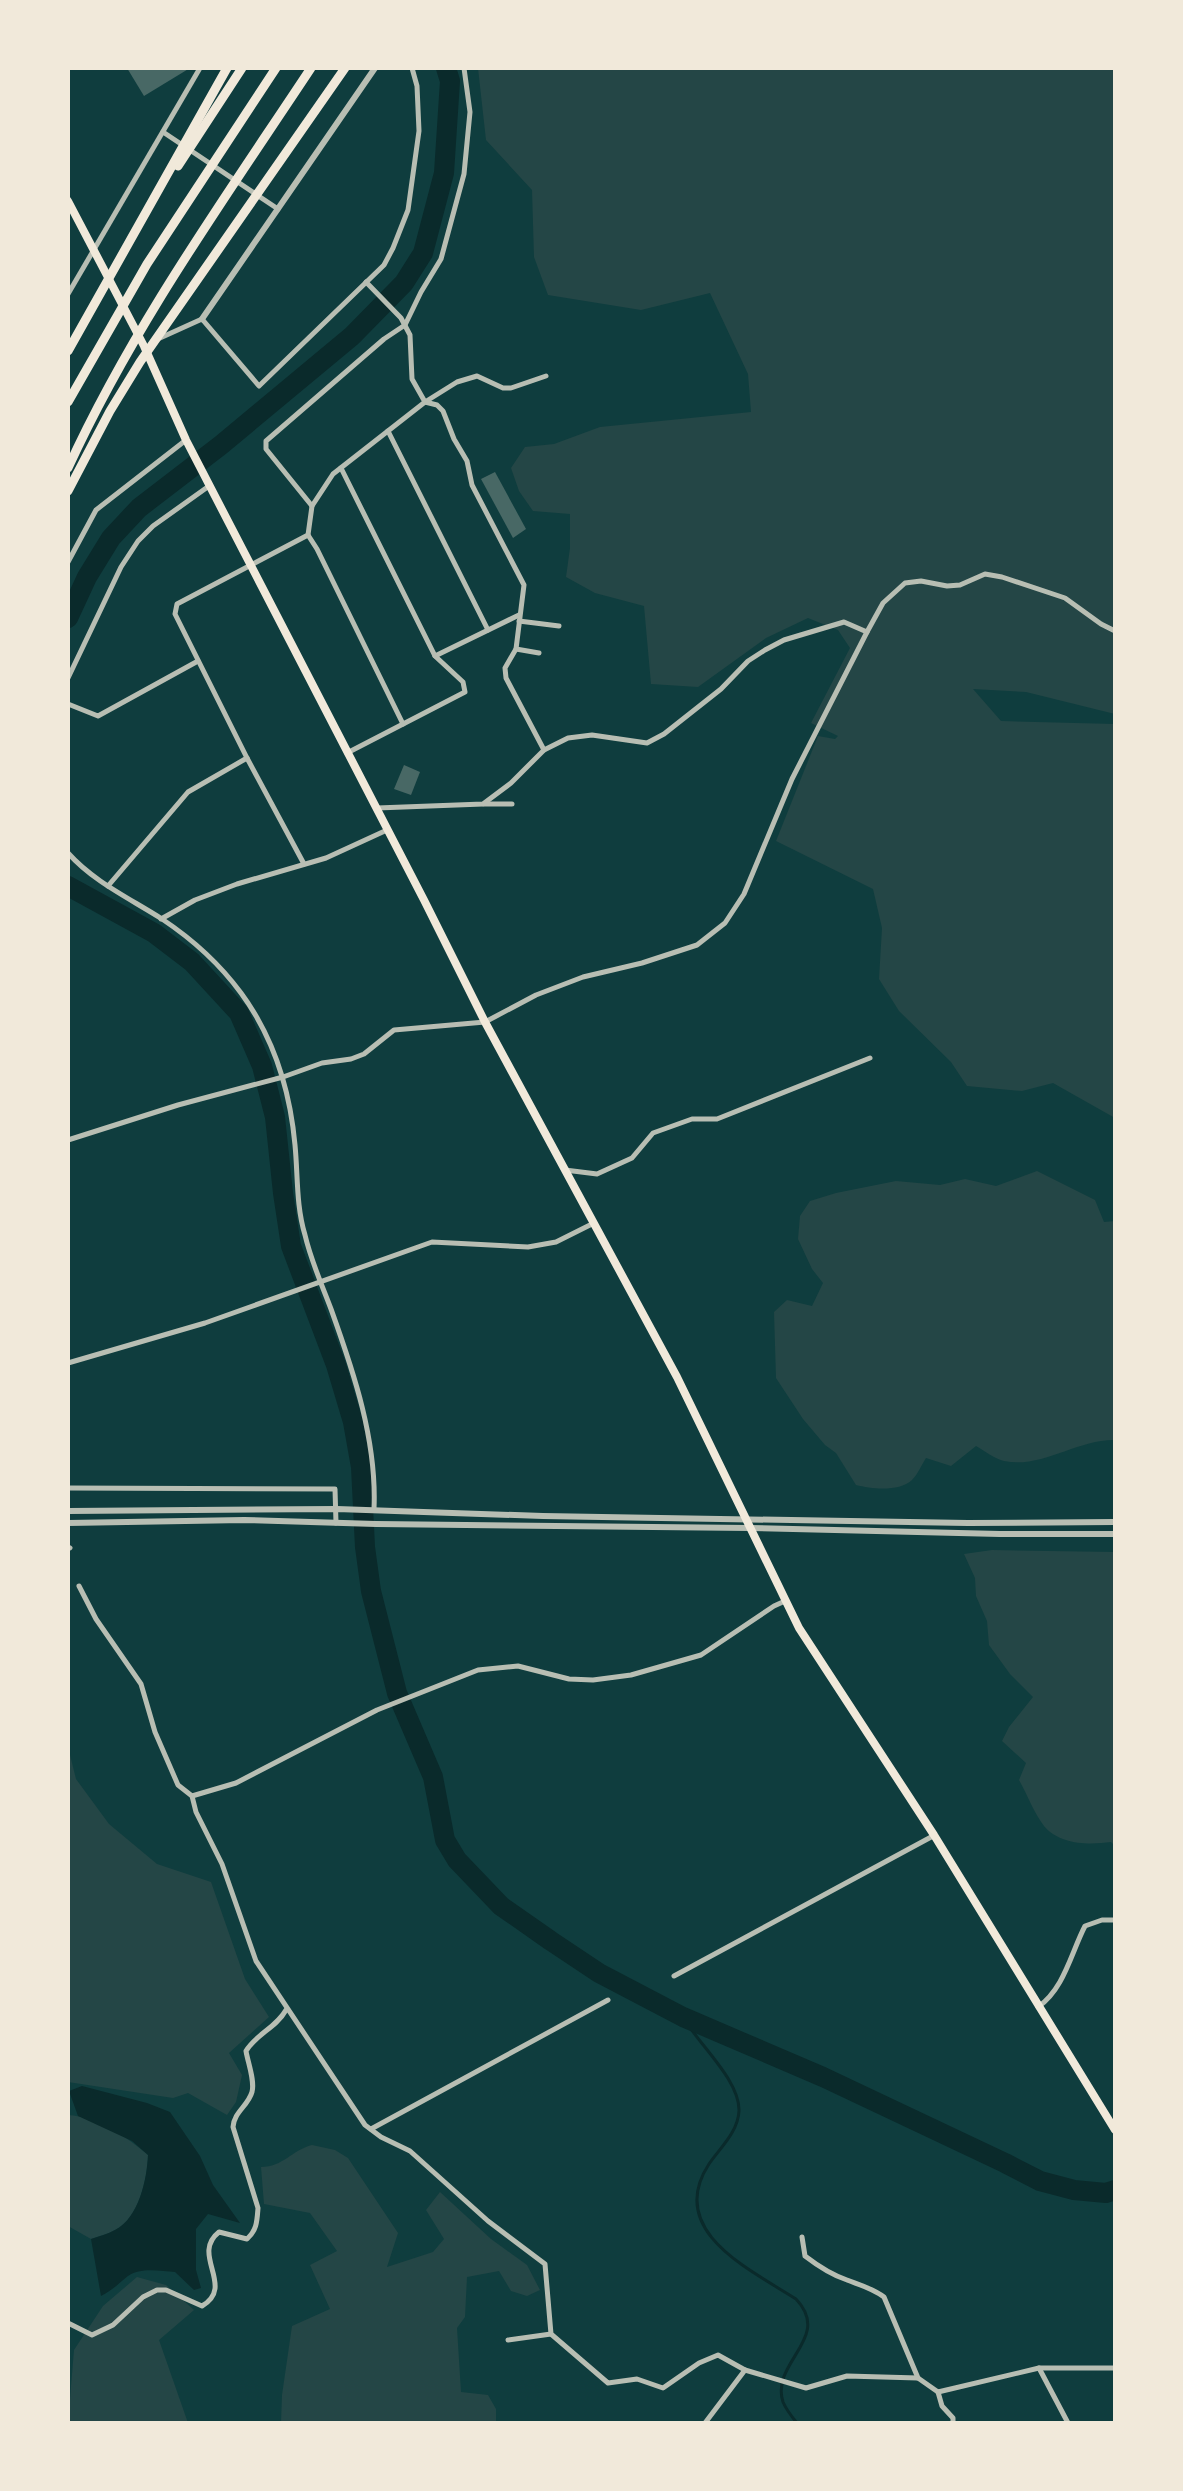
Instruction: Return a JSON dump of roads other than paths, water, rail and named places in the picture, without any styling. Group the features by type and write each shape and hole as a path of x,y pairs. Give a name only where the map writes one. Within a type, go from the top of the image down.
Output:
{"highway":[{"path":"68,351 227,68"},
{"path":"126,247 242,68"},
{"path":"68,402 147,264 276,68"},
{"path":"68,468 144,327 311,68"},
{"path":"68,491 110,411 157,336 345,68"}],"main road":[{"path":"68,201 144,346 187,443 485,1022 677,1377 785,1601 824,1669 934,1835 1115,2130"}],"street":[{"path":"68,294 200,68"},
{"path":"144,346 202,319 375,68"},
{"path":"202,319 259,386 384,265 408,210 419,131 417,86 412,68"},
{"path":"312,506 266,449 266,441 384,339 405,325 441,259 464,174 470,112 464,68"},
{"path":"163,132 278,209"},
{"path":"366,282 405,325 410,335 412,379 425,402 437,405 443,411 467,461 472,485 524,585 516,649 505,668 506,678 544,750"},
{"path":"403,724 308,535 312,506 333,474 425,402 467,377 477,376 503,388 511,388 546,376"},
{"path":"388,431 488,630"},
{"path":"68,562 96,510 187,443"},
{"path":"341,468 435,656 463,682 465,692 346,753"},
{"path":"68,678 121,567 138,541 208,484"},
{"path":"304,864 175,614 177,604 308,535"},
{"path":"68,1140 322,1063 351,1059 364,1054 394,1030 485,1022 536,995 583,977 642,963 697,945 725,923 744,894 792,779 867,632 883,603 905,583 913,581 947,586 960,585 985,574 1002,577 1065,598 1115,631"},
{"path":"435,656 519,618 559,626"},
{"path":"483,804 511,783 544,750 568,738 592,735 647,743 664,734 721,689 748,661 784,640 844,622 867,632"},
{"path":"516,649 539,653"},
{"path":"68,704 98,716 198,661"},
{"path":"108,886 188,792 247,758"},
{"path":"376,808 512,804"},
{"path":"161,919 195,900 237,884 326,858 388,830"},
{"path":"68,853 85,872 161,919 202,950 240,992 269,1041 283,1077 295,1147 298,1207 305,1237 362,1403 374,1472 374,1509"},
{"path":"565,1170 597,1174 632,1158 653,1133 692,1119 717,1119 870,1058"},
{"path":"68,1363 205,1323 432,1242 528,1247 556,1242 594,1223"},
{"path":"68,1488 335,1489 336,1523"},
{"path":"68,1511 374,1509 543,1516 968,1523 1115,1522"},
{"path":"68,1523 244,1520 1115,1534"},
{"path":"79,1586 96,1619 141,1684 155,1732 178,1785 192,1796 196,1812 222,1864 256,1961 273,1983 286,2009 353,2108 371,2129 410,2151 488,2221 545,2264 551,2334 608,2383 637,2379 663,2388 699,2363 718,2355 745,2370 806,2388 847,2376 918,2378"},
{"path":"192,1796 236,1783 377,1710 478,1670 518,1666 569,1679 593,1680 645,1672 701,1655 785,1601"},
{"path":"674,1976 934,1835"},
{"path":"1038,2007 1049,2000 1061,1981 1085,1926 1102,1920 1115,1920"},
{"path":"371,2129 608,2000"},
{"path":"68,2323 92,2335 103,2331 143,2297 157,2290 166,2290 202,2306 212,2300 216,2292 209,2248 214,2237 219,2232 247,2239 255,2232 257,2221 258,2208 233,2127 233,2118 254,2087 246,2051 252,2041 273,2027 286,2009"},
{"path":"802,2237 805,2256 816,2265 884,2297 918,2378 938,2392 942,2406 953,2418 953,2423"},
{"path":"508,2340 551,2334"},
{"path":"938,2392 1039,2368 1115,2368"},
{"path":"1039,2368 1068,2423"},
{"path":"705,2423 745,2370"}],"waterway":[{"path":"68,618 87,577 111,538 139,508 221,445 352,336 404,283 423,253 444,173 450,81 446,68"},
{"path":"68,886 154,933 192,962 239,1013 262,1066 275,1117 291,1246 336,1365 353,1422 361,1467 365,1547 371,1591 397,1693 433,1777 445,1840 457,1860 501,1906 551,1941 599,1973 683,2017 823,2077 1040,2181 1074,2190 1106,2193 1115,2190"},
{"path":"683,2017 726,2075 733,2087 739,2111 732,2133 709,2164 698,2188 698,2209 705,2229 737,2261 796,2299 806,2313 808,2326 805,2338 781,2388 783,2402 797,2423"}]}
